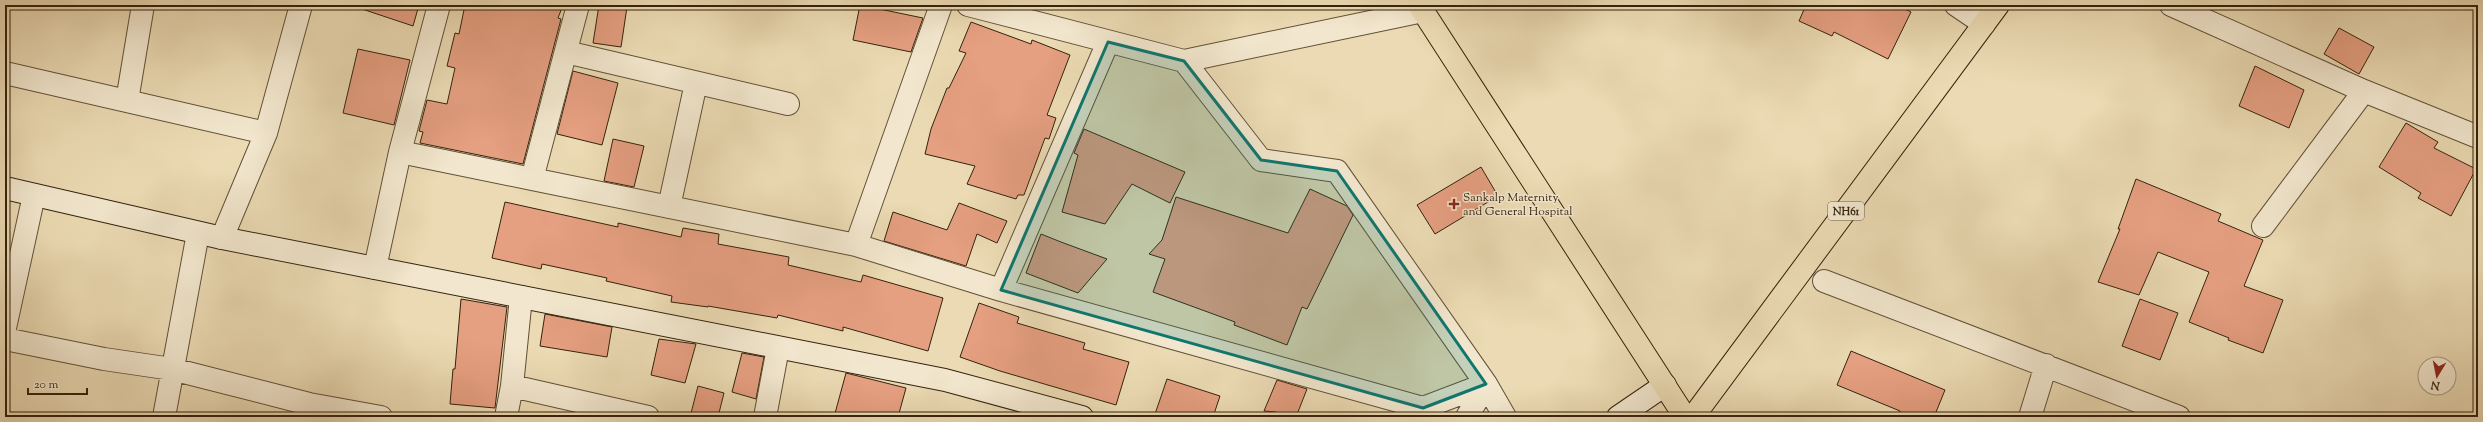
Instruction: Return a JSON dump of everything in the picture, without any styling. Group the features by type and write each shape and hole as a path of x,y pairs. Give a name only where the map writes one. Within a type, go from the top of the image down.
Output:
{"main road":[{"name":"NH61","path":"1693,417 1998,5"},
{"path":"1421,8 1685,417"}],"street":[{"path":"127,101 142,5"},
{"path":"222,238 266,133 301,5"},
{"path":"375,268 400,152 439,5"},
{"path":"532,179 578,5"},
{"path":"856,245 941,5"},
{"path":"968,5 1184,61 1421,8"},
{"path":"1956,5 1984,24"},
{"path":"2171,5 2364,91 2478,137"},
{"path":"1001,290 1108,42"},
{"path":"566,52 788,104"},
{"path":"1184,61 1261,160 1337,171 1486,384 1505,417"},
{"path":"5,73 266,133"},
{"path":"669,207 696,82"},
{"path":"2263,226 2364,91"},
{"path":"400,152 856,245 1001,290 1423,408 1486,384"},
{"path":"5,188 222,238 945,380 1082,417"},
{"path":"5,328 34,195"},
{"path":"164,417 198,233"},
{"path":"1824,281 2179,417"},
{"path":"506,417 512,386 521,297"},
{"path":"5,339 104,360 172,369 309,404 381,417"},
{"path":"766,417 778,348"},
{"path":"2030,417 2046,365"},
{"path":"1467,417 1486,384"},
{"path":"512,386 642,416"},
{"path":"1618,417 1665,386"}],"highlighted area":[{"path":"1108,42 1184,61 1261,160 1337,171 1486,384 1423,408 1001,290"}],"building":[{"path":"360,5 419,5 413,26 359,8"},
{"path":"465,5 563,5 558,18 561,19 523,164 420,143 423,132 419,131 427,100 447,104 455,68 447,66 455,33 459,34"},
{"path":"599,5 627,7 621,47 593,43"},
{"path":"860,5 923,18 911,52 853,40"},
{"path":"1806,5 1897,5 1911,12 1888,59 1834,32 1832,36 1799,21"},
{"path":"971,22 1031,44 1032,40 1070,55 1047,115 1056,118 1049,139 1045,138 1024,195 1018,195 1016,199 967,184 975,166 925,154 931,129 947,88 949,88 966,53 959,51"},
{"path":"2339,28 2374,47 2359,74 2324,54"},
{"path":"358,49 410,60 394,125 343,113"},
{"path":"2255,66 2304,90 2289,128 2239,106"},
{"path":"573,71 618,83 602,145 557,134"},
{"path":"2406,123 2438,142 2434,148 2476,169 2451,216 2418,198 2421,193 2379,167"},
{"path":"1084,129 1185,172 1170,203 1132,184 1105,224 1062,212 1078,155 1074,153"},
{"path":"613,139 644,146 634,187 604,181"},
{"path":"1481,167 1498,196 1435,234 1417,205"},
{"path":"2136,179 2221,214 2218,221 2263,240 2244,286 2283,300 2263,353 2228,340 2229,338 2189,322 2209,272 2158,252 2139,295 2098,282 2120,229 2118,229"},
{"path":"1310,189 1347,206 1353,215 1307,309 1302,307 1287,345 1234,325 1235,322 1153,292 1165,259 1149,254 1162,240 1176,197 1288,233"},
{"path":"505,202 618,227 618,223 681,237 683,228 719,234 718,244 789,257 788,265 861,282 863,275 943,298 928,351 843,327 843,331 778,315 777,318 708,306 671,302 672,296 606,281 607,278 542,264 541,269 492,258"},
{"path":"959,203 1007,221 997,243 977,234 966,266 884,241 893,212 947,230"},
{"path":"1041,234 1107,259 1078,293 1026,273"},
{"path":"461,299 507,307 495,408 450,404 453,369 455,369"},
{"path":"2140,299 2178,313 2160,360 2122,346"},
{"path":"979,303 1019,317 1017,323 1085,343 1083,349 1129,362 1116,405 1000,371 960,357"},
{"path":"545,314 612,327 607,357 540,346"},
{"path":"659,339 696,344 685,383 651,375"},
{"path":"1851,351 1945,390 1934,417 1898,417 1900,411 1837,385"},
{"path":"742,353 764,357 756,399 732,392"},
{"path":"846,373 906,388 898,417 834,417"},
{"path":"1167,379 1220,396 1213,417 1154,417"},
{"path":"1277,380 1307,389 1296,417 1275,417 1276,412 1264,411"},
{"path":"698,386 724,393 718,417 690,417"}],"place":[{"name":"Sankalp Maternity and General Hospital","path":"1454,204"}]}
